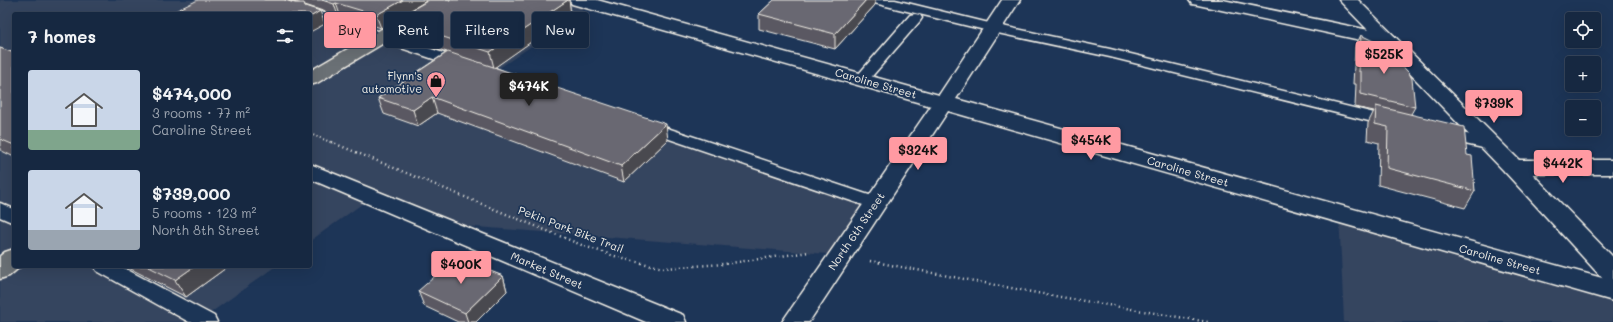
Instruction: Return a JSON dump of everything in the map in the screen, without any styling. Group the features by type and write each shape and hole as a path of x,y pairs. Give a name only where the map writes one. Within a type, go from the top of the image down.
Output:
{"main road":[{"path":"312,78 443,0"},
{"path":"0,258 12,255"},
{"path":"0,263 12,256"},
{"path":"0,270 12,257"}],"street":[{"name":"Caroline Street","path":"578,0 1613,291"},
{"name":"North 6th Street","path":"795,322 1011,0"},
{"path":"1198,0 1388,40"},
{"path":"1348,0 1492,145 1613,273"},
{"path":"1513,167 1613,167"},
{"name":"Market Street","path":"312,172 673,322"}],"lane":[{"path":"272,0 309,12"},
{"path":"879,0 993,28 1110,53 1406,125"},
{"path":"312,13 477,70"},
{"path":"862,79 915,18"},
{"path":"633,122 875,202"},
{"path":"1430,130 1492,145"},
{"path":"0,209 12,216"},
{"path":"108,268 207,322"}],"path":[{"name":"Pekin Park Bike Trail","path":"312,135 584,246 631,261 664,268 724,264 800,252 818,252 1037,293 1208,322"}],"shaded area":[{"path":"0,0 273,0 280,2 285,0 578,0 592,4 580,12 532,12 532,46 491,74 875,203 840,255 438,224 372,197 312,240 312,12 12,12 12,268 273,268 202,319 207,322 0,322"},
{"path":"1339,214 1613,291 1613,322 1344,322"}],"building":[{"path":"198,0 284,0 295,3 304,3 305,6 320,11 312,16 312,12 173,12"},
{"path":"322,0 403,0 376,15 376,12 366,12 336,3 334,4"},
{"path":"429,0 568,0 550,12 532,12 532,24 524,29 524,12 451,12 451,39 443,37 443,12 408,12"},
{"path":"774,0 866,0 835,34 759,14"},
{"path":"1361,35 1383,46 1409,73 1412,79 1415,107 1361,94 1361,72 1359,72"},
{"path":"0,48 12,52 12,144 0,139"},
{"path":"478,48 496,48 490,52"},
{"path":"448,52 666,124 621,166 432,97 413,110 378,98"},
{"path":"1376,106 1464,127 1467,155 1472,156 1475,191 1387,168 1388,127 1375,124"},
{"path":"456,258 503,276 465,313 418,291"},
{"path":"151,268 192,268 175,280"}],"place":[{"name":"Flynn's automotive","path":"436,98"}]}
